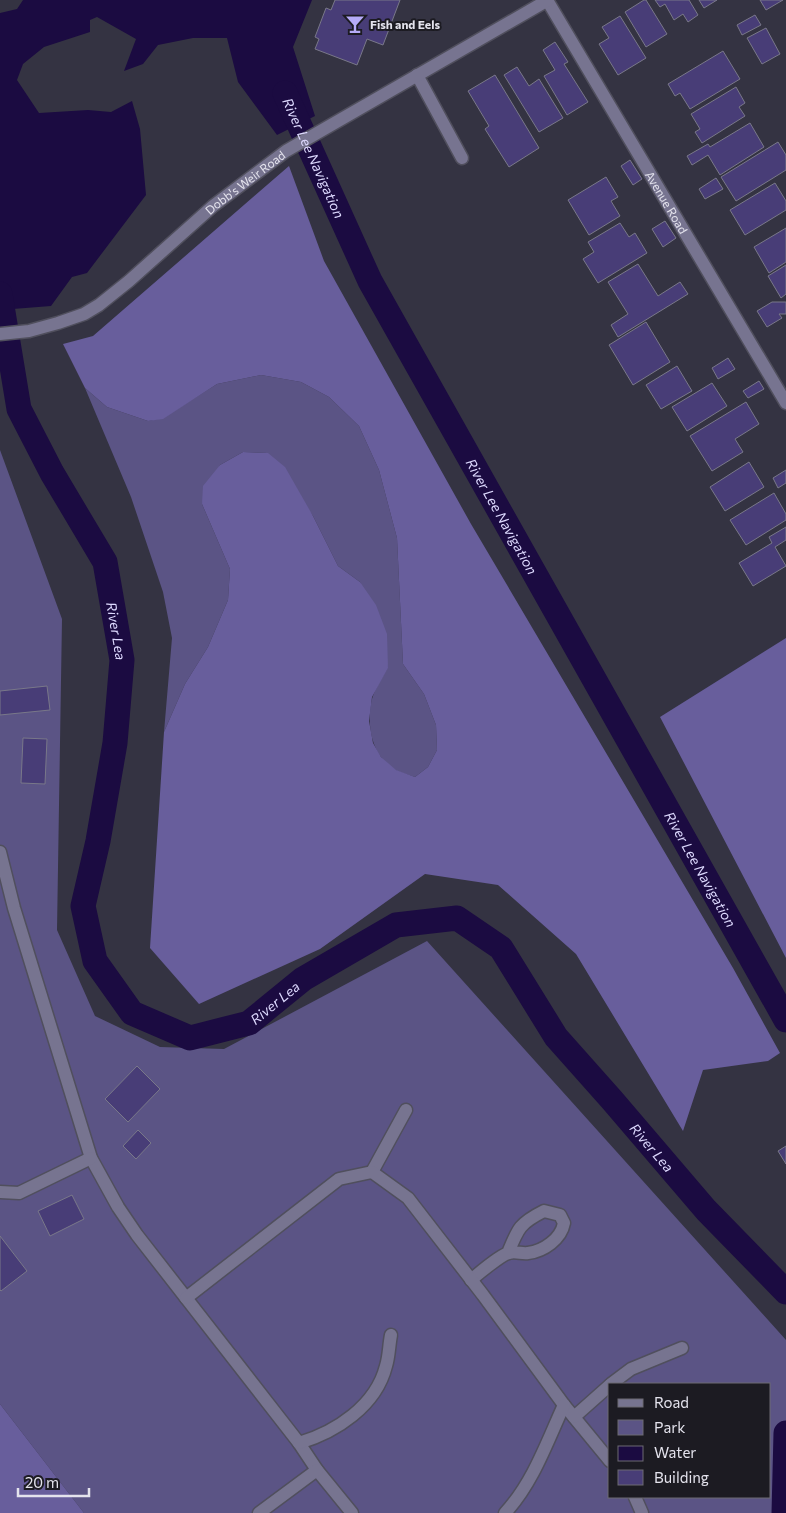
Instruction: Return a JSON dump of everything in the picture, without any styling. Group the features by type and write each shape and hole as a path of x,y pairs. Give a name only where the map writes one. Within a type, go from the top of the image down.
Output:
{"street":[{"name":"Dobb's Weir Road","path":"0,334 29,331 58,323 84,314 99,305 129,281 213,206 286,151 548,0"},
{"name":"Avenue Road","path":"548,0 786,403"},
{"path":"417,75 462,158"},
{"path":"0,852 14,908 92,1158 118,1207 137,1236 299,1442 317,1470 352,1513"},
{"path":"186,1298 339,1180 372,1172 406,1110"},
{"path":"0,1192 19,1193 92,1158"},
{"path":"372,1172 408,1198 564,1405 608,1459"},
{"path":"471,1280 508,1253"},
{"path":"299,1442 318,1437 340,1425 361,1409 376,1389 386,1367 390,1335"},
{"path":"613,1383 632,1369 682,1348"},
{"path":"574,1417 608,1387"},
{"path":"506,1513 516,1502 535,1468 564,1405"},
{"path":"259,1513 317,1470"},
{"path":"634,1498 642,1513"}],"green space":[{"path":"261,375 301,382 329,397 359,426 379,470 397,538 403,664 424,694 436,725 437,750 428,767 415,777 397,771 388,765 381,758 372,740 370,709 372,699 388,667 360,582 338,566 313,516 267,453 243,452 220,465 202,504 230,569 228,600 208,647 185,684 164,732 172,638 163,592 131,497 85,388 107,407 148,421 163,418 217,384"},
{"path":"0,450 62,619 57,930 95,1016 160,1047 224,1049 427,941 786,1340 786,1513 84,1513 0,1404"}],"shaded area":[{"path":"289,166 324,261 471,524 733,968 780,1053 768,1061 703,1070 683,1131 576,954 498,885 425,874 320,949 199,1004 150,948 164,732 185,684 208,647 228,600 230,569 202,504 203,486 220,465 243,452 268,453 285,467 313,516 338,566 360,582 376,605 387,634 388,668 372,697 369,721 373,743 381,757 396,770 415,777 428,767 437,750 436,725 424,694 403,664 397,538 379,470 359,426 329,397 301,382 261,375 217,384 163,419 148,421 107,407 85,388 63,344 93,336"},
{"path":"786,638 786,958 660,717"},
{"path":"0,1404 84,1513 0,1513"}],"water":[{"path":"23,0 312,0 293,47 315,116 277,135 238,82 227,38 193,38 158,45 143,64 124,71 136,39 97,17 90,20 90,32 44,47 23,64 17,80 39,113 88,110 111,112 132,101 140,129 146,195 87,273 72,277 51,306 0,310 0,13 17,9"}],"building":[{"name":"Fish and Eels","path":"335,0 400,0 383,45 367,39 357,65 315,49 319,39 315,37 326,8 331,10"},
{"path":"646,0 667,34 646,47 625,12"},
{"path":"655,0 689,0 698,15 688,22 683,14 674,20 665,4 660,7"},
{"path":"699,0 717,0 704,8"},
{"path":"760,0 783,0 766,10"},
{"path":"755,15 761,25 742,35 737,25"},
{"path":"620,16 646,58 618,75 599,44 609,38 602,27"},
{"path":"766,28 780,54 762,64 747,38"},
{"path":"555,42 568,62 564,64 588,102 567,115 544,76 555,70 543,50"},
{"path":"723,51 740,79 690,109 680,93 675,96 668,84"},
{"path":"517,67 529,86 539,79 563,118 539,132 504,75"},
{"path":"495,75 539,148 509,167 485,129 489,126 468,91"},
{"path":"736,87 745,103 739,107 745,116 702,143 695,132 700,129 691,114"},
{"path":"750,123 764,147 720,175 708,155 692,165 687,156 708,144 710,147"},
{"path":"778,142 786,155 786,170 736,201 721,177"},
{"path":"630,160 642,179 633,185 621,166"},
{"path":"606,177 618,197 611,201 620,216 589,235 568,200"},
{"path":"716,178 723,189 705,199 699,189"},
{"path":"775,183 786,201 786,210 745,235 730,210"},
{"path":"665,221 676,238 663,247 652,229"},
{"path":"620,223 629,237 635,233 647,253 598,283 583,259 594,252 588,242"},
{"path":"786,228 786,262 769,273 754,247"},
{"path":"638,264 658,296 680,282 688,294 618,337 611,325 628,314 608,282"},
{"path":"786,265 786,294 781,298 768,276"},
{"path":"772,302 786,302 786,314 779,314 782,318 767,327 757,311"},
{"path":"646,322 670,362 633,385 609,345"},
{"path":"728,358 735,369 718,379 712,368"},
{"path":"677,366 692,391 661,409 646,385"},
{"path":"759,381 764,389 748,398 743,391"},
{"path":"712,383 727,406 687,431 672,407"},
{"path":"746,402 759,424 735,439 743,452 712,471 690,436"},
{"path":"749,462 764,487 725,511 710,487"},
{"path":"786,470 786,483 778,488 773,478"},
{"path":"774,493 786,514 786,520 746,545 730,520"},
{"path":"786,527 786,540 775,547 786,566 753,586 739,563 772,543 769,537"},
{"path":"47,686 50,710 0,715 0,691"},
{"path":"23,738 47,739 45,784 21,783"},
{"path":"137,1066 160,1089 128,1122 105,1099"},
{"path":"138,1130 151,1143 136,1159 123,1146"},
{"path":"786,1146 786,1164 778,1151"},
{"path":"72,1195 84,1219 50,1236 38,1211"},
{"path":"0,1236 27,1271 1,1291 0,1290"}],"waterway":[{"name":"River Lee Navigation","path":"285,93 370,281 786,1020"},
{"name":"River Lea","path":"0,294 19,409 52,473 105,562 122,660 115,743 98,841 83,906 95,961 132,1013 190,1038 249,1023 303,979 396,925 457,918 501,948 556,1037 706,1210 786,1292"},
{"name":"River Lea","path":"784,1513 786,1433"}],"place":[{"name":"Fish and Eels","path":"355,24"}]}
